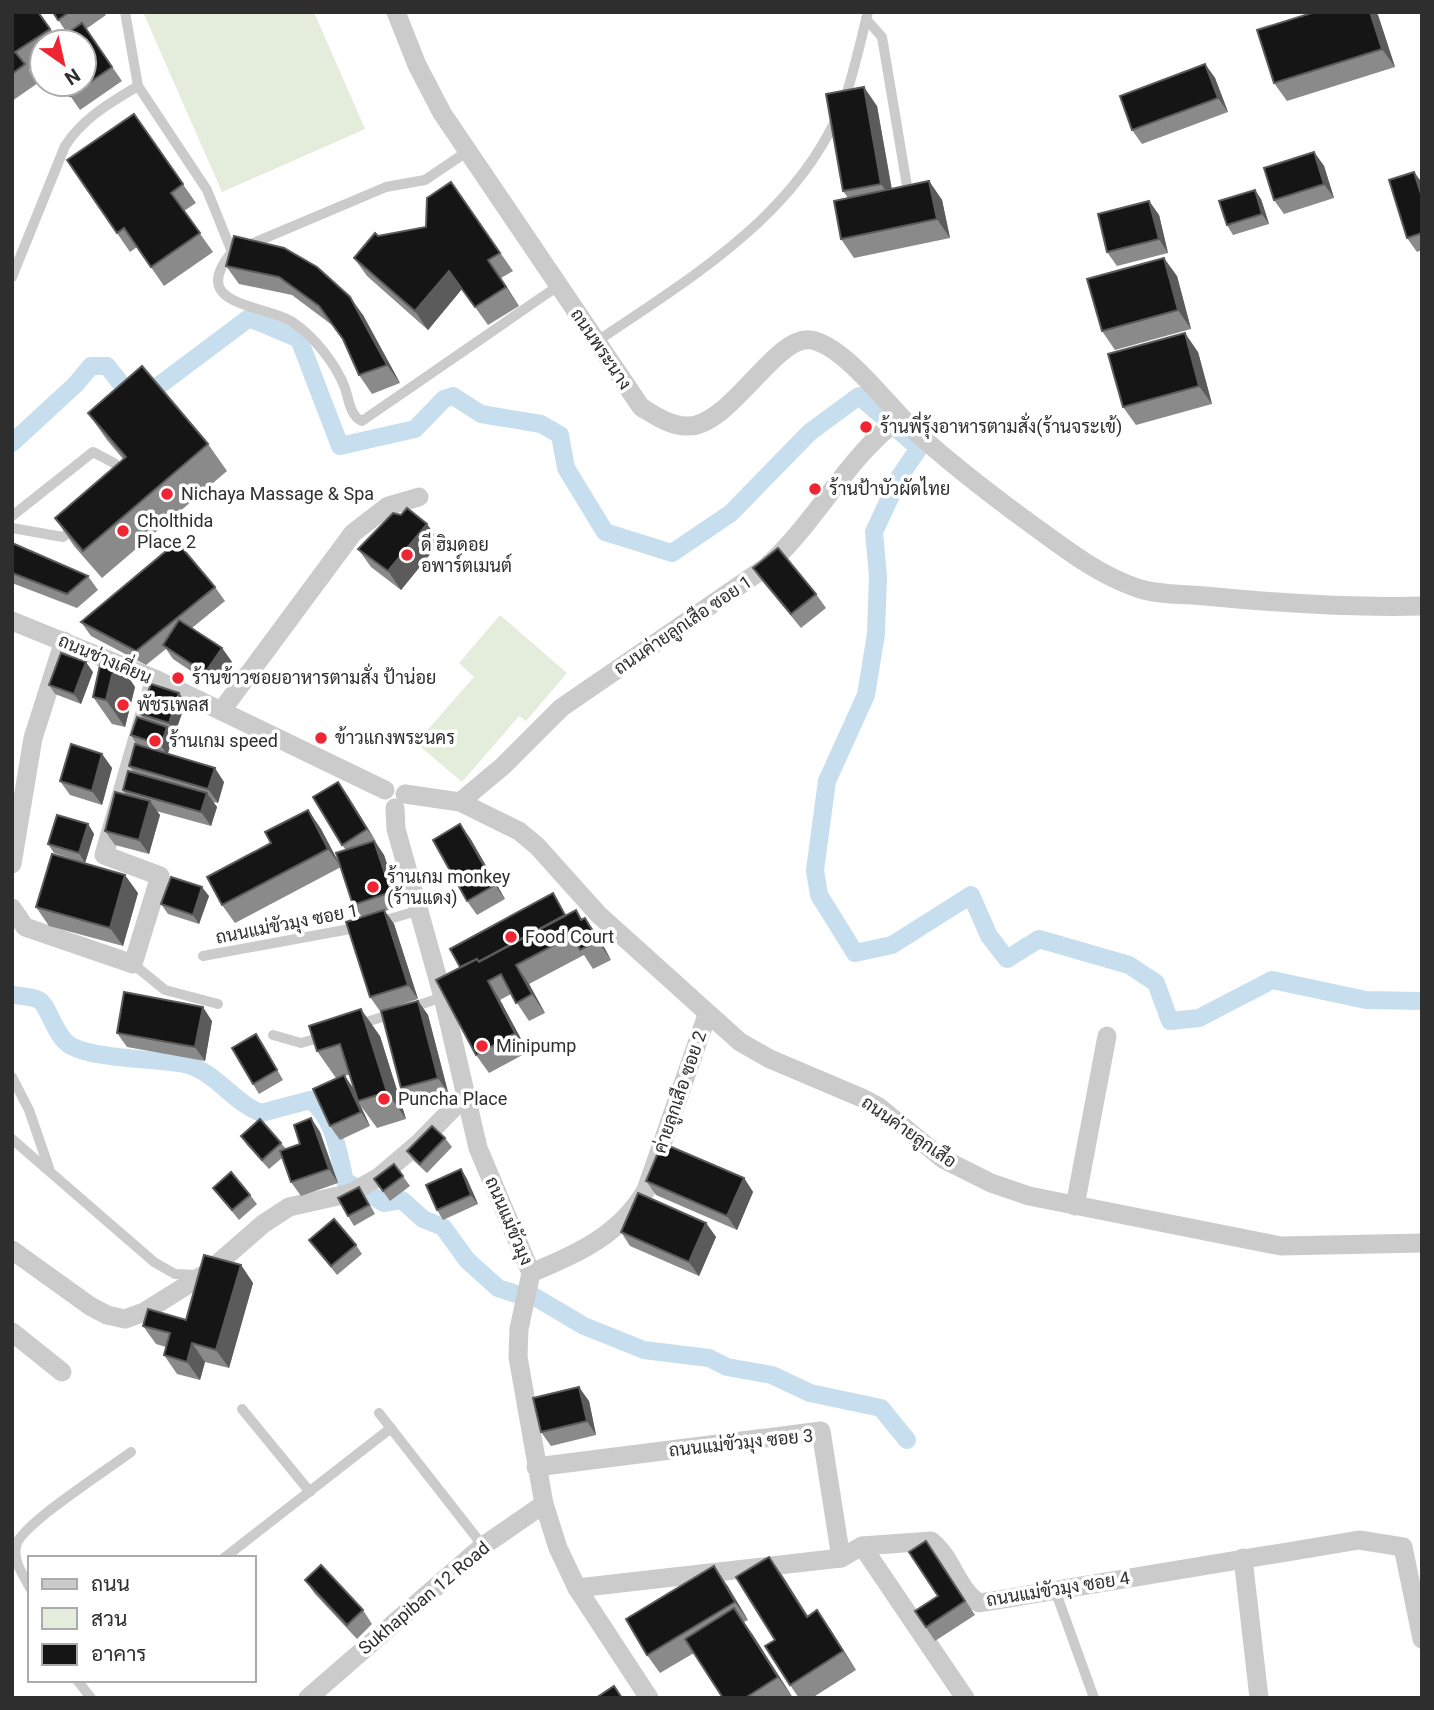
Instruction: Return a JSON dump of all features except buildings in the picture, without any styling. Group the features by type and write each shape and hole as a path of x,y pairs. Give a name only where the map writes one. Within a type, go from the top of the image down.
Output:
{"street":[{"name":"ถนนพระนาง","path":"396,12 416,65 442,113 640,407 666,422 691,427 718,415 779,356 794,345 810,340 829,347 843,358 893,423"},
{"path":"893,423 1106,576 1141,589 1276,603 1422,606"},
{"name":"ถนนค่ายลูกเสือ ซอย 1","path":"460,802 503,766 561,708 691,617 735,592 766,567 787,548 856,460 893,423"},
{"path":"222,710 353,533 388,506 419,497"},
{"name":"ถนนช่างเคี่ยน","path":"12,621 155,679 222,710 385,790 384,801 400,801"},
{"path":"12,864 33,738 64,641"},
{"path":"12,908 26,927 133,964 160,876 104,855 155,679"},
{"name":"ถนนค่ายลูกเสือ","path":"400,801 460,802 498,818 537,846 599,915 740,1042 770,1059 879,1107 943,1159 1003,1188 1075,1206 1281,1246 1310,1248 1422,1243"},
{"name":"ถนนแม่ขัวมุง","path":"400,801 396,829 443,997 478,1148 531,1273 519,1329 518,1357 544,1504 577,1588 649,1698"},
{"name":"ค่ายลูกเสือ ซอย 2","path":"531,1273 597,1242 634,1210 646,1190 707,1015"},
{"path":"1075,1206 1107,1036"},
{"path":"12,1250 90,1306 125,1319 144,1312 208,1272 262,1224 289,1207 351,1193 379,1177 419,1143 466,1095"},
{"path":"12,1332 62,1372"},
{"name":"ถนนแม่ขัวมุง ซอย 3","path":"536,1467 821,1431 841,1558"},
{"name":"Sukhapiban 12 Road","path":"308,1698 483,1546 544,1504"},
{"name":"ถนนแม่ขัวมุง ซอย 4","path":"577,1588 841,1558 862,1546 931,1541 939,1547 970,1597 979,1603 1359,1540 1403,1547 1421,1628"},
{"path":"862,1546 965,1698"},
{"path":"1243,1558 1259,1698"}],"lane":[{"path":"125,12 138,86 207,190 232,252"},
{"path":"867,16 882,37 907,186"},
{"path":"596,342 723,255 796,185 822,144 846,96 867,16"},
{"path":"12,277 65,146 75,131 103,107 138,86"},
{"path":"468,151 425,180 386,187 232,252 218,275 218,282 225,294 236,303 291,321 332,362 353,414 359,420 365,419 558,286"},
{"path":"433,174 440,186"},
{"path":"514,301 521,312"},
{"path":"12,516 93,452 114,463 130,481 120,489"},
{"path":"12,528 63,537 82,521"},
{"name":"ถนนแม่ขัวมุง ซอย 1","path":"203,956 361,927 417,911"},
{"path":"133,964 165,990 218,1004"},
{"path":"346,1029 443,997"},
{"path":"272,1035 301,1043 334,1033"},
{"path":"12,1077 29,1110 49,1168"},
{"path":"12,1139 49,1168 154,1262 175,1274 189,1276 208,1272"},
{"path":"242,1409 310,1492"},
{"path":"379,1413 483,1546"},
{"path":"227,1556 391,1428"},
{"path":"28,1584 15,1558 17,1542 38,1521 131,1452"},
{"path":"1055,1590 1094,1698"},
{"path":"79,1682 91,1698"}],"green space":[{"path":"143,12 314,12 365,129 222,192"},
{"path":"500,615 567,673 526,721 519,716 462,782 416,743 474,677 459,663"}],"waterway":[{"path":"12,443 76,384 91,366 107,366 126,390 153,390 249,318 299,339 340,446 415,429 444,399 453,396 481,414 541,424 560,435 566,468 605,532 672,553 731,513 810,432 859,396 919,448 900,476 874,532 878,576 876,634 866,695 827,781 815,870 819,895 855,953 892,945 971,895 989,936 1007,959 1039,939 1129,965 1156,983 1170,1021 1199,1018 1272,980 1366,1000 1422,1001"},
{"path":"12,995 39,1000 63,1039 78,1049 107,1056 184,1064 205,1073 241,1102 261,1113 310,1100 325,1116 330,1126 345,1181 383,1203 402,1200 423,1219 443,1227 467,1260 498,1288 522,1296"},
{"path":"535,1297 584,1326 644,1350 709,1358 727,1367 772,1375 810,1393 881,1408 907,1440"}],"place":[{"name":"ร้านพี่รุ้งอาหารตามสั่ง(ร้านจระเข้)","path":"866,427"},
{"name":"ร้านป้าบัวผัดไทย","path":"815,489"},
{"name":"Nichaya Massage & Spa","path":"167,494"},
{"name":"Cholthida Place 2","path":"123,531"},
{"name":"ดี ฮิมดอย อพาร์ตเมนต์","path":"407,555"},
{"name":"ร้านข้าวซอยอาหารตามสั่ง ป้าน่อย","path":"178,678"},
{"name":"พัชรเพลส","path":"123,705"},
{"name":"ข้าวแกงพระนคร","path":"321,738"},
{"name":"ร้านเกม speed","path":"155,741"},
{"name":"ร้านเกม monkey (ร้านแดง)","path":"373,887"},
{"name":"Food Court","path":"511,937"},
{"name":"Minipump","path":"482,1046"},
{"name":"Puncha Place","path":"384,1099"}]}
